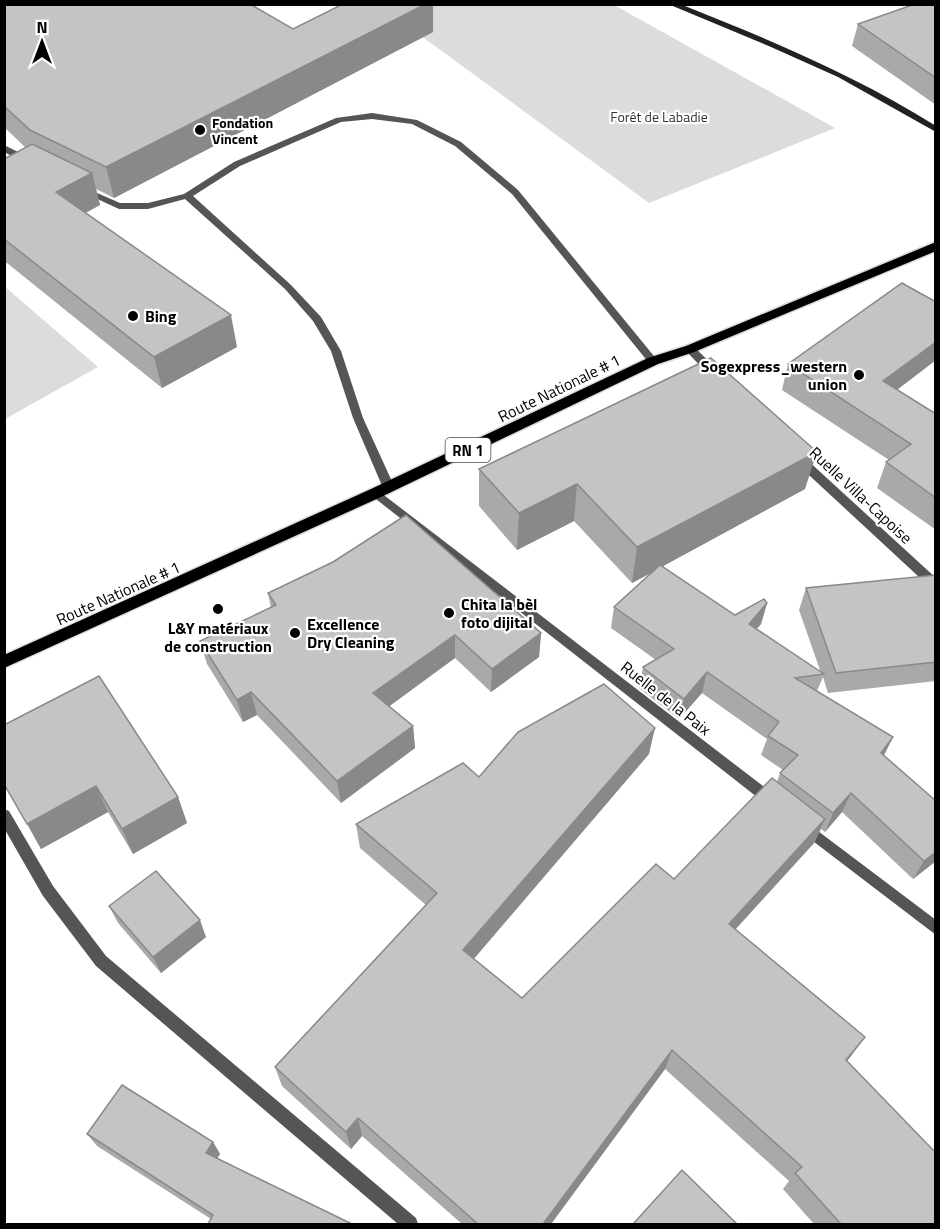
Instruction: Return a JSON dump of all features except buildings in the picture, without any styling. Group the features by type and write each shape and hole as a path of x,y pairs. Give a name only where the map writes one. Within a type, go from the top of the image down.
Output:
{"main road":[{"name":"Route Nationale # 1","path":"4,662 382,490 653,362 690,349 936,246"}],"street":[{"path":"672,4 795,52 897,104 936,130"},
{"path":"78,187 119,206 148,206 187,196 237,164 339,120 372,116 414,122 458,144 515,192 653,362"},
{"path":"4,148 36,165"},
{"path":"187,196 288,287 317,319 336,351 382,490"},
{"path":"690,349 724,383"},
{"name":"Ruelle Villa-Capoise","path":"790,450 936,586"},
{"name":"Ruelle de la Paix","path":"382,490 777,806"},
{"path":"4,815 48,891 101,961 410,1224"},
{"path":"796,820 936,929"}],"green space":[{"name":"Forêt de Labadie","path":"379,5 614,5 835,128 649,203"},
{"path":"4,286 98,367 5,419 4,419"}],"place":[{"name":"Fondation Vincent","path":"200,130"},
{"name":"Bing","path":"133,316"},
{"name":"Sogexpress_western union","path":"859,375"},
{"name":"L&Y matériaux de construction","path":"218,609"},
{"name":"Chita la bèl foto dijital","path":"449,613"},
{"name":"Excellence Dry Cleaning","path":"295,633"}]}
